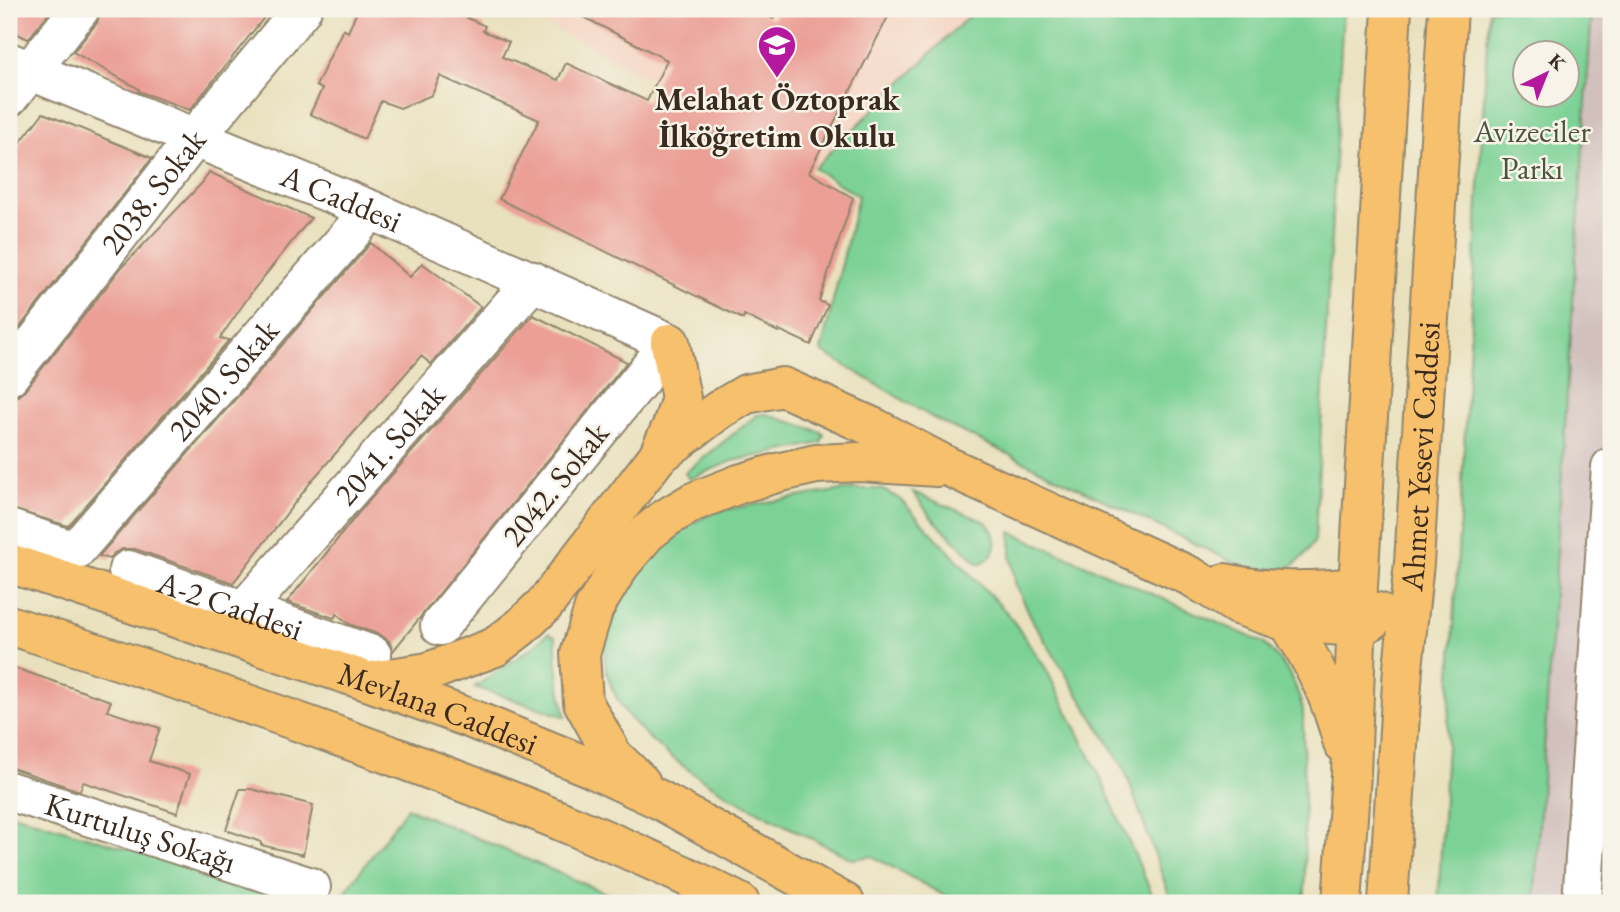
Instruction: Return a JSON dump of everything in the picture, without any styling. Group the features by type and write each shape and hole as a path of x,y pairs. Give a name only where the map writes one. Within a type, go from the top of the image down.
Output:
{"main road":[{"name":"Ahmet Yesevi Caddesi","path":"1342,903 1362,612 1392,9"},
{"name":"Ahmet Yesevi Caddesi","path":"1388,903 1403,668 1414,563 1448,9"},
{"path":"371,668 428,672 469,658 495,647 545,604 658,456 681,398 670,343"},
{"path":"658,456 719,410 746,394 783,387 877,429 949,467 1192,576 1237,605 1288,622 1362,612 1414,563"},
{"path":"658,799 613,756 583,702 580,654 594,608 620,565 647,533 693,502 739,484 816,464 859,462 949,467"},
{"name":"Mevlana Caddesi","path":"9,563 99,567 371,668 469,718 589,767 658,799 845,903"},
{"path":"1192,576 1234,585 1308,592 1362,612"},
{"path":"1362,612 1380,667 1377,772 1394,811"},
{"path":"1288,622 1317,667 1327,690 1351,774"},
{"name":"Mevlana Caddesi","path":"9,625 328,732 495,794 666,865 740,903"}],"street":[{"path":"16,76 80,9"},
{"name":"2038. Sokak","path":"9,376 194,139 302,9"},
{"name":"A Caddesi","path":"16,76 194,139 371,210 670,343"},
{"name":"2040. Sokak","path":"99,567 371,210"},
{"name":"2041. Sokak","path":"245,609 533,281"},
{"name":"2042. Sokak","path":"440,626 670,343"},
{"path":"1582,903 1603,726 1611,474"},
{"name":"A-2 Caddesi","path":"9,529 99,567 245,609 371,668"},
{"name":"Kurtuluş Sokağı","path":"9,791 311,887"}],"shaded area":[{"name":"Melahat Öztoprak İlköğretim Okulu","path":"518,9 976,9 814,168"},
{"path":"1592,9 1611,9 1611,903 1534,903"}],"green space":[{"path":"976,9 1343,9 1315,540 1299,561 1290,567 1272,570 1237,564 935,419 821,351 858,196 814,168"},
{"name":"Avizeciler Parkı","path":"1489,9 1592,9 1534,903 1438,903"},
{"path":"766,414 821,432 824,435 821,443 732,461 689,479 685,473 757,415"},
{"path":"851,489 881,489 900,499 1009,615 1045,667 1098,772 1156,903 958,903 872,856 852,859 739,801 711,785 660,748 630,718 607,675 606,640 621,600 646,563 679,533 716,512"},
{"path":"913,492 986,522 994,534 995,546 986,561 979,564 931,517"},
{"path":"1011,532 1262,642 1283,665 1297,689 1303,710 1305,903 1172,903 1124,768 1034,623 1016,586 1011,558"},
{"path":"548,633 556,637 558,677 566,717 475,687 533,647"},
{"path":"407,808 629,903 337,903"},
{"path":"9,813 309,903 9,903"}],"building":[{"path":"9,9 52,9 28,39 9,30"},
{"path":"101,9 271,9 190,110 138,91 139,89 73,52 97,23"},
{"path":"358,9 448,9 485,26 483,31 509,42 502,57 558,80 566,63 647,101 667,60 568,9 752,9 773,19 778,9 892,9 809,172 853,198 819,301 828,305 811,345 744,315 743,319 499,199 539,120 440,76 432,95 400,108 381,101 364,139 310,114 322,89 316,86 343,29 348,32"},
{"path":"43,113 152,158 9,341 9,157"},
{"path":"209,172 311,218 254,289 220,338 229,340 68,526 9,508 9,397 18,396 26,389 122,267 203,182"},
{"path":"371,243 410,277 422,263 481,307 431,364 421,356 314,478 233,583 135,549 123,549 114,553 110,559 99,556"},
{"path":"533,315 627,362 393,651 389,641 380,635 349,624 337,614 334,618 287,602 360,511"},
{"path":"9,666 111,701 107,711 160,728 149,761 190,774 177,813 83,782 80,791 9,767"},
{"path":"240,789 251,789 313,805 303,855 261,845 261,842 226,830"}],"place":[{"name":"Melahat Öztoprak İlköğretim Okulu","path":"777,79"}]}
